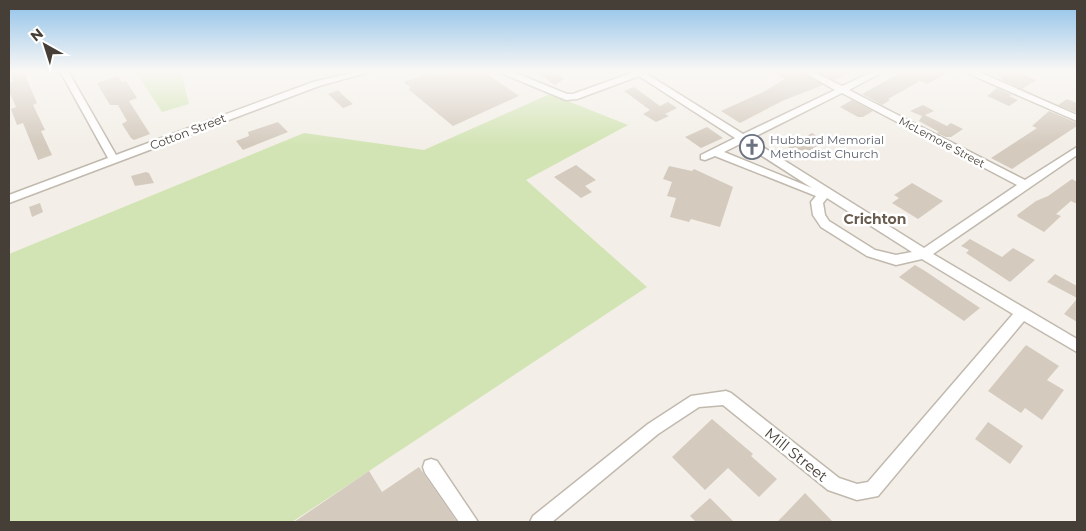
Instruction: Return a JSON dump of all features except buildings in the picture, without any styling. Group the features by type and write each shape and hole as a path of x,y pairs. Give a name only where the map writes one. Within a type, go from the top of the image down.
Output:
{"street":[{"path":"78,96 114,160"},
{"name":"Cotton Street","path":"9,199 285,96"},
{"path":"679,96 824,193 1077,346"},
{"path":"824,193 710,154 830,96"},
{"name":"McLemore Street","path":"853,96 1025,185"},
{"path":"1026,96 1077,118"},
{"path":"824,193 817,202 819,215 825,224 871,253 896,260 924,254 1077,150"},
{"name":"Mill Street","path":"539,522 653,429 696,401 726,398 834,484 857,492 872,490 1022,313"},
{"path":"431,468 470,522"}],"green space":[{"path":"151,96 187,96 189,104 162,112"},
{"path":"546,96 554,96 628,125 526,180 647,287 292,522 9,522 9,254 304,133 424,150"}],"place":[{"name":"Hubbard Memorial Methodist Church","path":"752,147"}],"district":[{"name":"Crichton","path":"875,219"}]}
